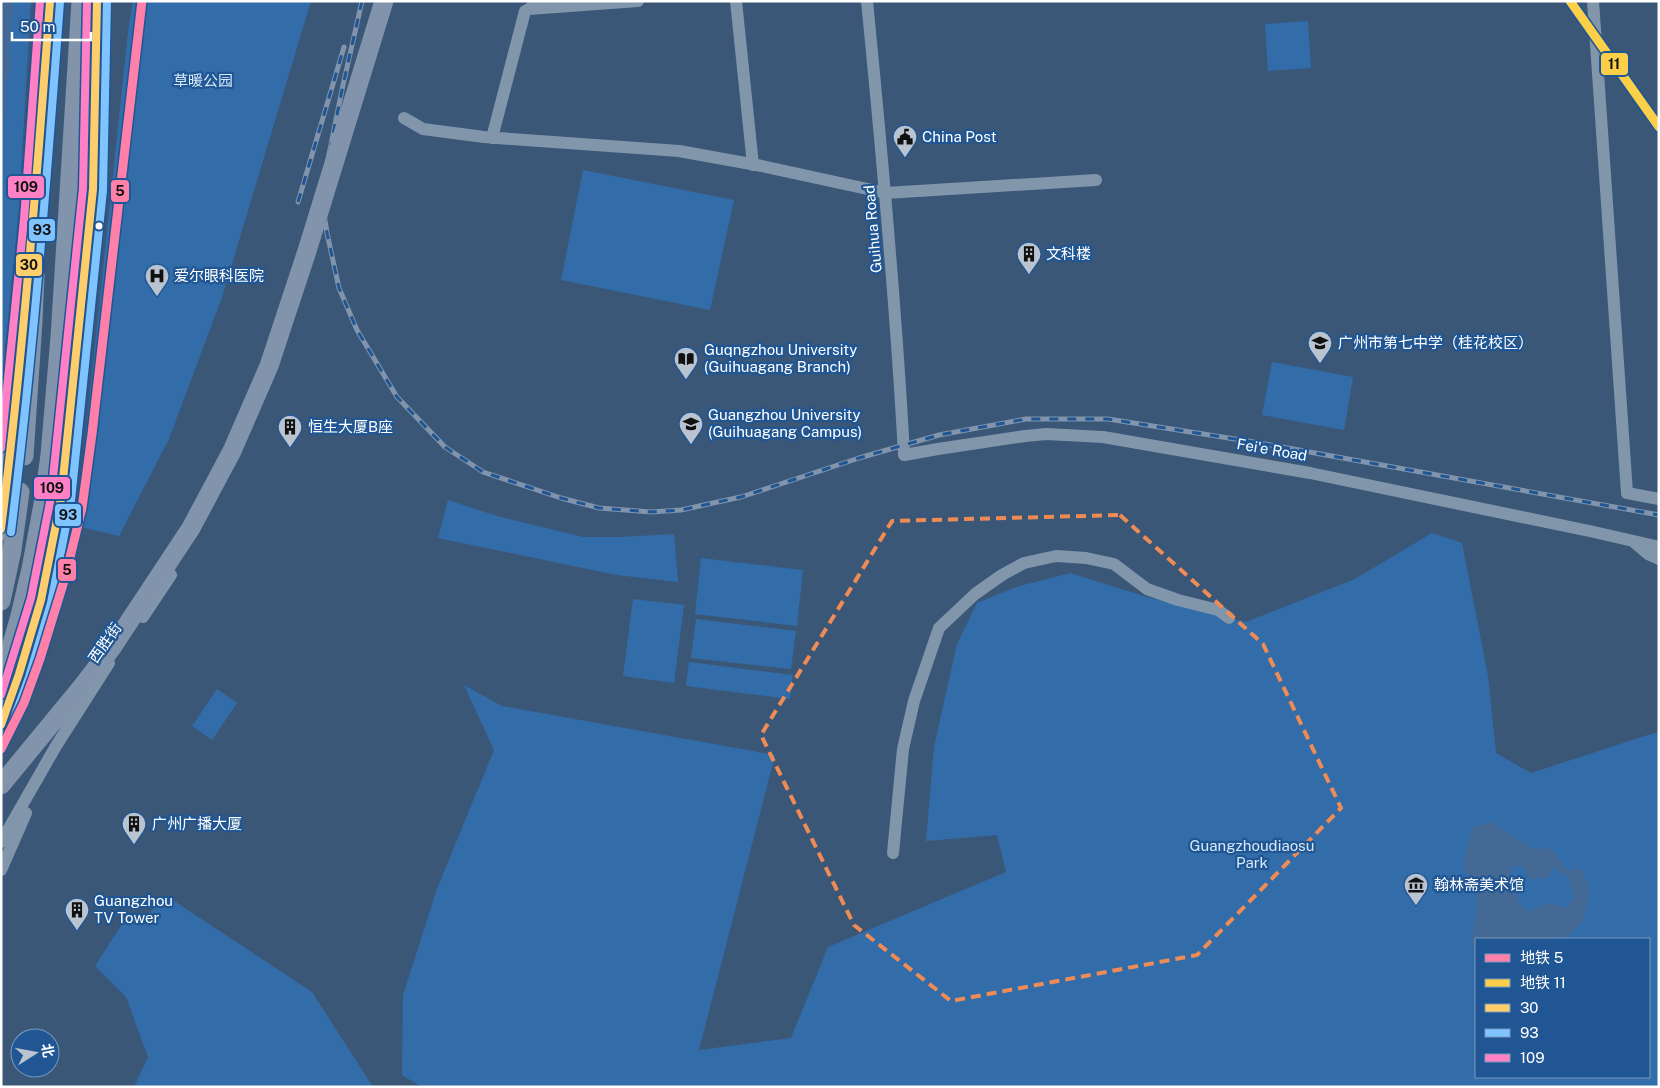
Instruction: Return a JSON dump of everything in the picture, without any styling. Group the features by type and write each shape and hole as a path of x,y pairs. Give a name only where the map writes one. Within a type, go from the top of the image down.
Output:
{"highway":[{"path":"1,476 12,397 38,149 49,1"},
{"path":"1,532 12,452 34,220 49,1"},
{"path":"50,455 60,337 72,63 70,1"},
{"path":"1,655 24,553 36,472 54,247 72,63 81,1"},
{"path":"1,682 31,569 44,498 72,284 85,157 97,1"},
{"path":"1,785 111,649 190,528 232,451 269,366 307,251 384,1"},
{"path":"1,726 20,674 41,600 50,564 61,499 93,189 95,33"},
{"path":"1,601 12,550 24,456 33,321 38,149"},
{"path":"1,410 17,267 34,220"}],"street":[{"path":"492,138 525,11 531,5 638,1"},
{"path":"736,1 753,165"},
{"name":"Guihua Road","path":"868,1 886,193 904,456"},
{"path":"1593,1 1627,493 1659,499"},
{"path":"404,118 423,130 492,138 680,151 886,193 1096,180"},
{"name":"Fei'e Road","path":"904,456 947,447 1025,436 1046,434 1102,437 1310,473 1659,547"},
{"path":"1631,540 1648,554 1659,559"},
{"path":"893,853 903,749 914,701 939,628 975,594 995,580 1024,563 1056,556 1086,558 1114,564 1147,589 1178,600 1218,610 1229,618"},
{"name":"西胜街","path":"1,842 56,746 112,660 182,559"},
{"name":"西胜街","path":"1,870 56,746"}],"highlighted area":[{"path":"1120,515 1263,644 1341,808 1197,955 951,1001 854,925 761,735 892,521"}],"green space":[{"path":"1,1 31,1 19,207 1,390"},
{"name":"草暖公园","path":"133,1 311,1 222,297 169,439 119,536 76,526 128,32"},
{"path":"1308,21 1311,68 1268,71 1265,24"},
{"path":"583,170 734,200 710,310 561,280"},
{"path":"1272,362 1353,377 1344,430 1262,415"},
{"path":"448,500 497,516 583,537 674,534 678,582 617,575 438,538"},
{"name":"Guangzhoudiaosu Park","path":"1432,533 1462,543 1488,676 1496,753 1531,773 1659,733 1659,1087 422,1087 402,1075 403,995 437,889 494,750 464,685 502,706 775,755 699,1050 791,1038 828,947 1006,872 997,835 926,841 934,747 957,644 977,603 1016,587 1070,573 1147,597 1246,622 1355,579"},
{"path":"701,558 803,570 797,626 695,614"},
{"path":"633,599 684,605 674,683 623,676"},
{"path":"696,619 796,631 791,669 691,658"},
{"path":"689,662 793,675 790,699 686,686"},
{"path":"217,689 237,703 212,740 192,726"},
{"path":"165,895 312,992 373,1087 134,1087 148,1057 126,997 95,966 124,921 143,921"}],"shaded area":[{"path":"1,1 14,1 10,27 10,71 6,85 6,115 1,137"},
{"path":"1491,822 1532,848 1552,849 1567,870 1580,868 1589,886 1589,899 1582,923 1564,938 1475,938 1475,948 1471,945 1478,904 1476,893 1463,865 1472,828","holes":["1523,866 1530,879 1547,878 1553,867 1568,877 1574,896 1567,908 1548,903 1529,911 1521,906 1510,880 1511,867"]}],"railway":[{"path":"362,1 321,194 339,288 357,330 397,397 445,447 483,472 561,498 599,508 651,512 681,510 741,497 859,458 939,435 1026,419 1108,419 1254,442 1659,515"},
{"path":"298,202 344,47"}],"metro line":[{"name":"5","path":"1,749 24,703 40,659 65,578 82,508 142,1"},
{"name":"11","path":"1570,1 1659,127"}],"transit line":[{"name":"109","path":"1,448 24,219 40,1"},
{"name":"30","path":"1,529 29,265 50,1"},
{"name":"109","path":"1,695 31,598 51,497 83,188 87,1"},
{"name":"30","path":"1,725 19,674 41,600 61,499 93,189 97,1"},
{"name":"93","path":"10,729 29,677 51,603 71,500 103,190 107,1"},
{"name":"93","path":"11,532 39,267 60,2"}],"place":[{"name":"China Post","path":"905,158"},
{"name":"文科楼","path":"1029,275"},
{"name":"爱尔眼科医院","path":"157,297"},
{"name":"广州市第七中学（桂花校区）","path":"1320,364"},
{"name":"Guqngzhou University (Guihuagang Branch)","path":"686,380"},
{"name":"Guangzhou University (Guihuagang Campus)","path":"691,445"},
{"name":"恒生大厦B座","path":"290,448"},
{"name":"广州广播大厦","path":"134,845"},
{"name":"翰林斋美术馆","path":"1416,906"},
{"name":"Guangzhou TV Tower","path":"77,931"}]}
